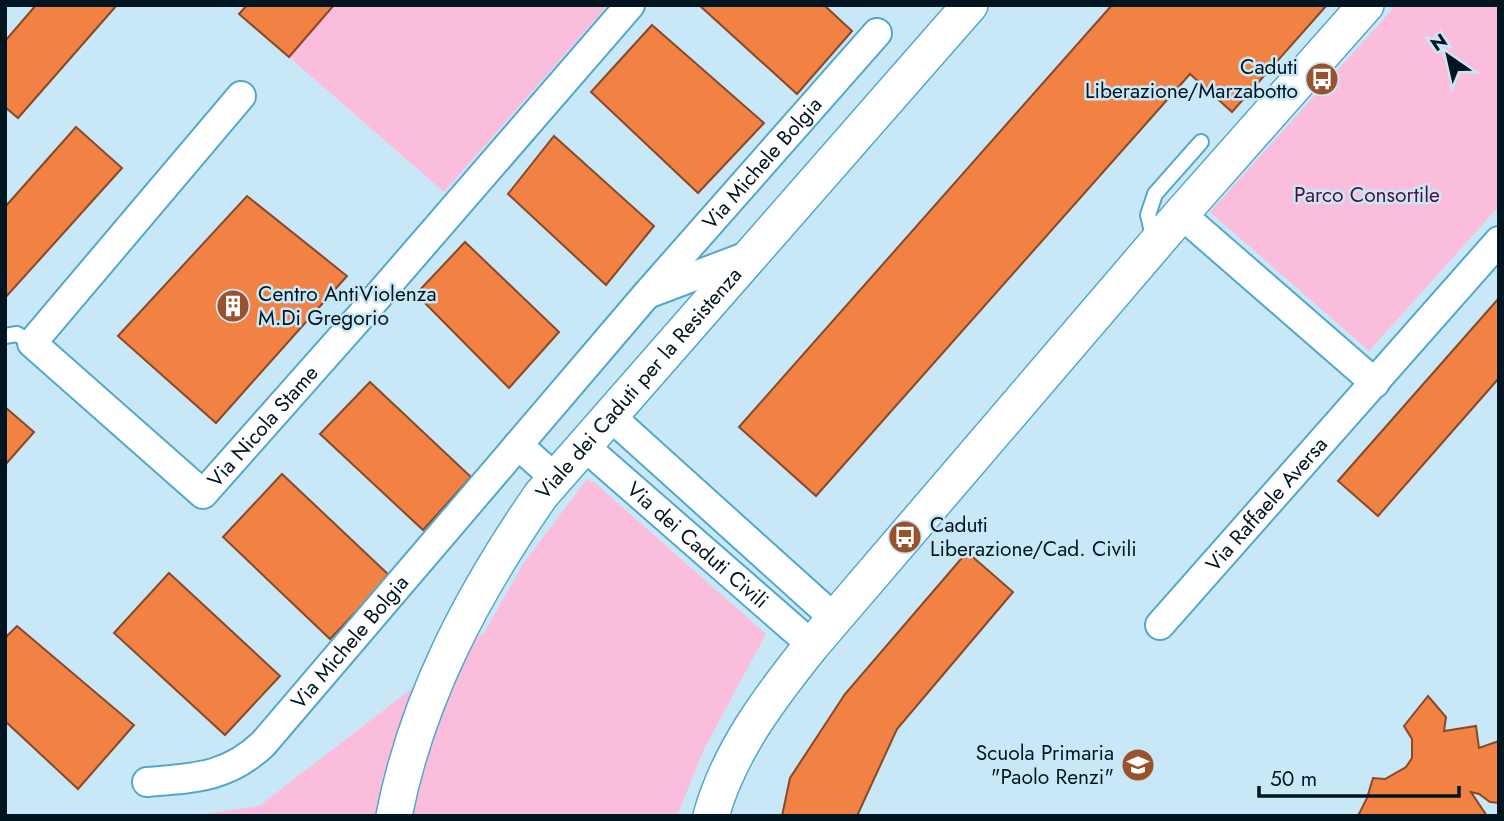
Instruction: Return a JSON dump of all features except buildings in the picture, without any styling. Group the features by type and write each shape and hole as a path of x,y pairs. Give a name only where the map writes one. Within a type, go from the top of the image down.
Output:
{"street":[{"name":"Via Nicola Stame","path":"241,96 19,340 203,494 630,5"},
{"name":"Viale dei Caduti per la Resistenza","path":"394,816 424,713 452,643 513,536 583,445 970,5"},
{"path":"711,816 745,738 771,698 812,645 1155,244 1366,5"},
{"name":"Via Michele Bolgia","path":"147,782 218,774 255,752 647,293 877,33"},
{"path":"1181,214 1375,383"},
{"name":"Via Raffaele Aversa","path":"1160,625 1499,241"},
{"name":"Via Michele Bolgia","path":"647,293 750,255"},
{"name":"Via dei Caduti Civili","path":"609,415 834,618"},
{"path":"517,445 555,478"},
{"name":"Via dei Caduti Civili","path":"583,445 812,645"}],"lane":[{"path":"1155,244 1148,215 1155,194 1201,142"}],"green space":[{"path":"334,5 608,5 444,192 289,57"},
{"name":"Parco Consortile","path":"1396,5 1499,5 1499,206 1369,351 1210,212"},
{"path":"587,479 595,483 766,634 704,749 677,816 190,816 259,806 484,633 523,564"}],"place":[{"name":"Caduti Liberazione/Marzabotto","path":"1322,79"},
{"name":"Centro AntiViolenza M.Di Gregorio","path":"233,306"},
{"name":"Caduti Liberazione/Cad. Civili","path":"905,537"},
{"name":"Scuola Primaria \"Paolo Renzi\"","path":"1138,765"}]}
